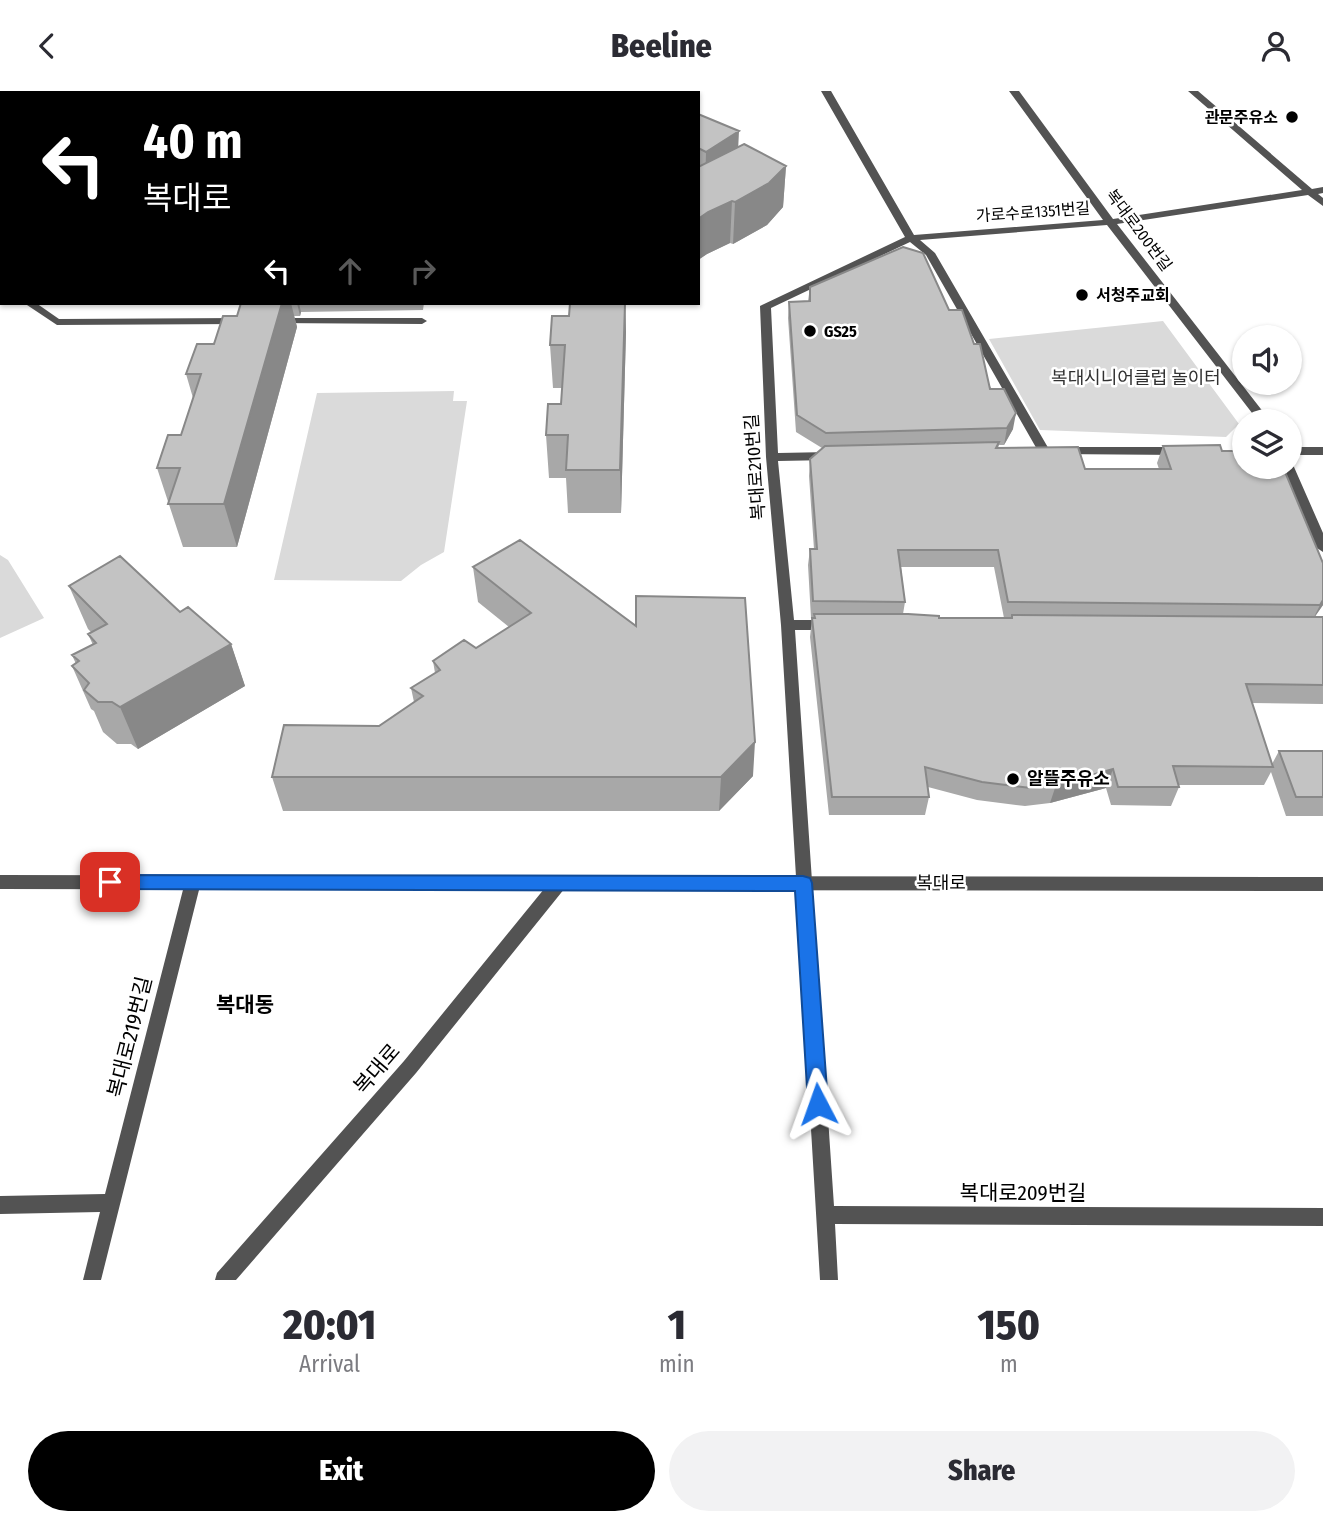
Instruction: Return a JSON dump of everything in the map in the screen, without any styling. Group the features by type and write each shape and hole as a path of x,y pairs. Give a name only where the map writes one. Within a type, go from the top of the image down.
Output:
{"street":[{"path":"826,91 911,237 930,253 1037,451 1191,451"},
{"name":"복대로200번길","path":"1014,91 1110,222 1255,409"},
{"path":"1193,91 1323,203"},
{"name":"가로수로1351번길","path":"765,306 911,237 1110,222 1323,190"},
{"path":"32,305 57,322 246,321"},
{"name":"복대로210번길","path":"765,306 772,457 788,625 803,883"},
{"path":"260,321 422,321"},
{"path":"1302,451 1323,451"},
{"path":"772,457 840,456"},
{"path":"1293,479 1323,548"},
{"path":"788,625 841,625"},
{"name":"복대로","path":"0,882 1323,884"},
{"name":"복대로219번길","path":"92,1280 193,882"},
{"name":"복대로","path":"224,1280 410,1067 559,883"},
{"path":"803,883 829,1280"},
{"path":"0,1205 111,1203"},
{"name":"복대로209번길","path":"825,1215 1323,1217"}],"green space":[{"name":"복대시니어클럽 놀이터","path":"1163,321 1232,415 1232,431 1226,437 1040,430 989,339"},
{"path":"454,391 453,401 467,401 444,552 401,581 274,580 317,393"},
{"path":"0,555 8,560 44,618 0,638"}],"building":[{"path":"700,115 739,131 706,152 700,149"},
{"path":"744,144 786,166 769,183 700,218 700,166"},
{"path":"903,247 923,253 949,310 962,310 974,344 980,344 990,389 1004,389 1016,413 1007,428 826,433 797,415 789,302 810,301 810,287"},
{"path":"240,305 281,305 224,504 168,504 180,468 157,468 168,435 181,435 201,374 186,374 197,344 214,344 223,316 237,316"},
{"path":"570,305 625,305 620,470 566,470 568,435 546,435 548,404 561,404 565,345 550,345 552,316 569,316"},
{"path":"999,442 996,448 1078,447 1085,469 1171,469 1163,446 1220,445 1222,451 1232,451 1232,479 1288,479 1323,563 1323,600 1320,605 1008,602 998,550 898,550 905,602 813,601 810,549 817,549 810,459 825,446"},
{"path":"520,540 636,626 636,596 745,598 755,742 721,777 272,777 284,725 379,726 423,696 411,688 440,670 433,661 464,640 476,648 531,613 473,567"},
{"path":"120,556 180,612 188,607 231,644 120,707 112,702 98,702 84,690 89,683 72,666 79,661 72,655 96,643 88,634 107,624 69,586"},
{"path":"814,614 908,614 939,618 1012,618 1012,615 1323,617 1323,685 1246,684 1273,767 1173,766 1179,787 1118,787 1113,769 1056,785 1031,788 982,782 925,767 929,797 832,797 812,618 815,618"},
{"path":"1279,751 1323,751 1323,797 1296,797"}],"place":[{"name":"관문주유소","path":"1292,117"},
{"name":"서청주교회","path":"1082,295"},
{"name":"GS25","path":"810,331"},
{"name":"알뜰주유소","path":"1013,779"}],"district":[{"name":"복대동","path":"245,1005"}],"route":[{"path":"110,882 803,883 818,1104"}]}
